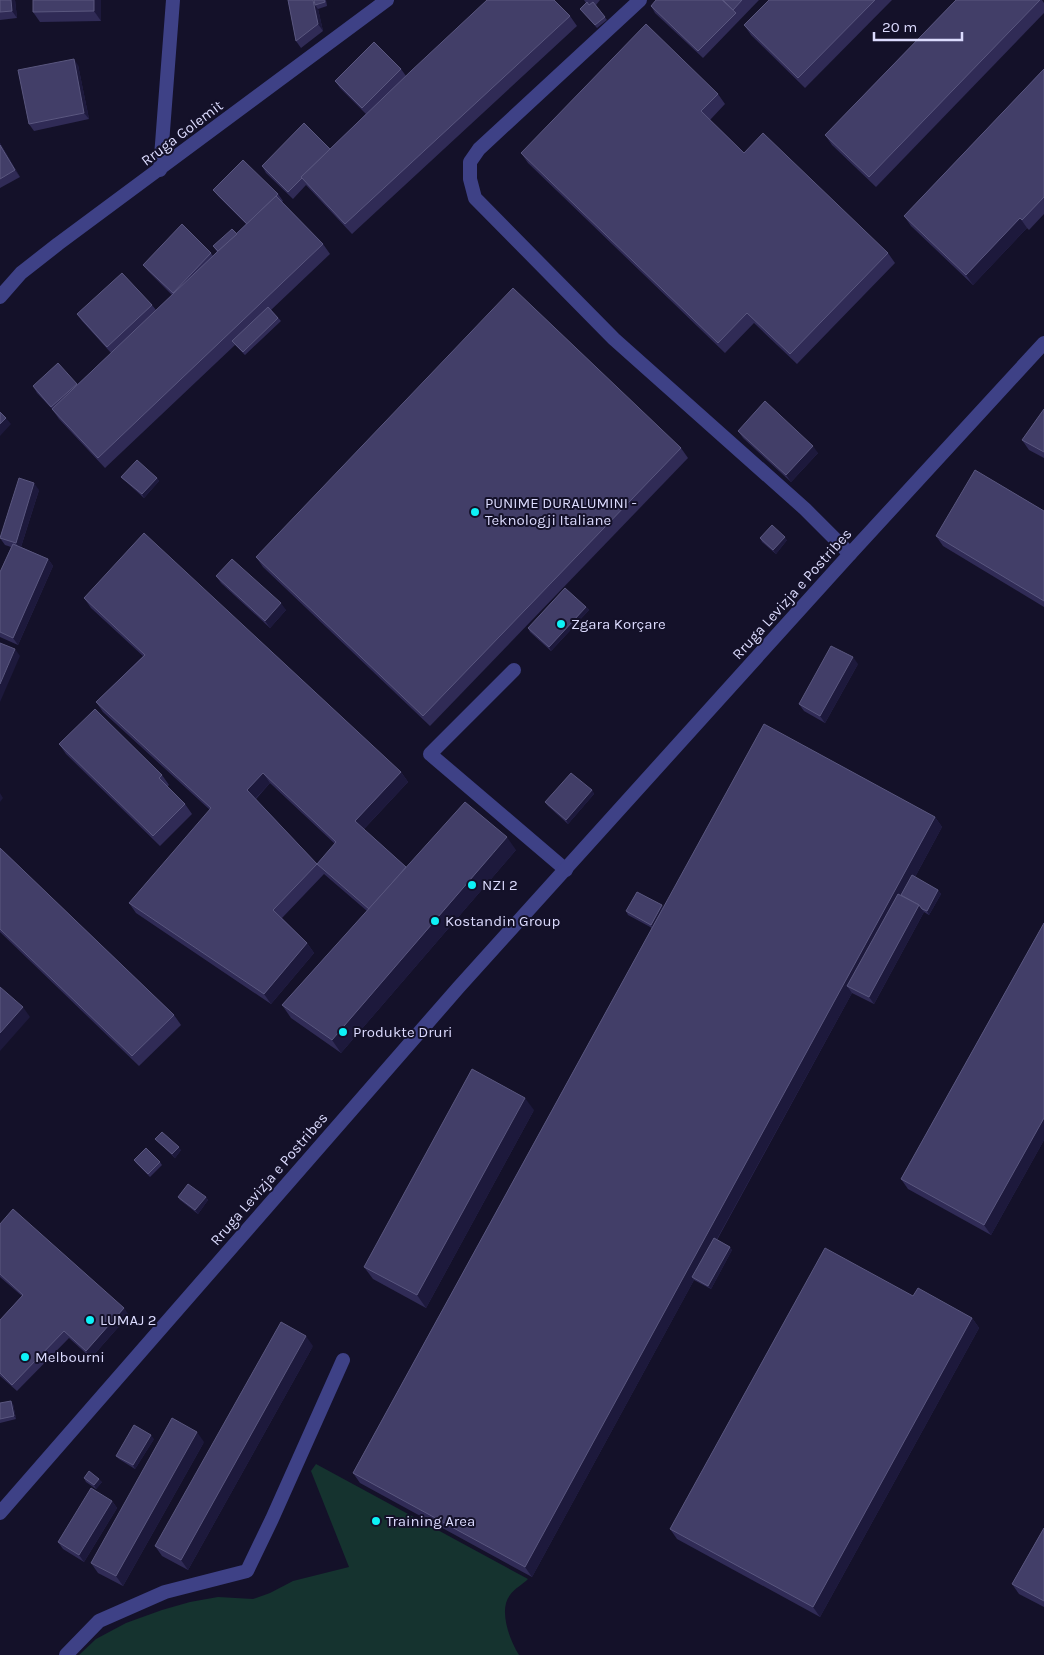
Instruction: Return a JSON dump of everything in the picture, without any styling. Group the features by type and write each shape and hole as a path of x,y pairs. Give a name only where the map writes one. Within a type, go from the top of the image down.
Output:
{"street":[{"path":"160,170 173,0"},
{"name":"Rruga Golemit","path":"0,297 21,273 58,244 387,0"},
{"path":"640,0 479,149 470,162 470,179 475,198 614,339 797,502 850,554"},
{"name":"Rruga Levizja e Postribes","path":"0,1512 458,988 850,554 1044,343"},
{"path":"514,670 430,754 566,870"},
{"path":"66,1655 99,1621 165,1592 247,1571 343,1360"}],"green space":[{"name":"Training Area","path":"316,1464 528,1579 510,1595 505,1609 509,1634 519,1655 79,1655 96,1639 126,1623 162,1610 218,1597 253,1599 270,1593 293,1581 349,1567 311,1471"}],"building":[{"path":"0,0 11,0 12,11 0,12"},
{"path":"33,0 94,0 94,11 33,12"},
{"path":"288,0 313,0 318,24 296,41"},
{"path":"314,0 324,0 325,2 315,5"},
{"path":"487,0 554,0 570,16 345,224 301,177"},
{"path":"656,0 722,0 736,13 698,51 651,6"},
{"path":"723,0 742,0 733,10"},
{"path":"769,0 875,0 798,78 744,25"},
{"path":"956,0 1040,0 869,177 825,135"},
{"path":"587,2 589,5 593,2 605,17 595,25 580,9"},
{"path":"646,24 718,94 701,111 744,153 763,133 888,253 790,354 747,313 718,343 521,153"},
{"path":"374,42 401,69 362,108 335,81"},
{"path":"74,59 84,113 29,124 18,70"},
{"path":"1044,69 1044,197 1022,220 1020,218 966,275 904,216"},
{"path":"304,123 330,149 288,192 262,166"},
{"path":"0,145 15,170 0,179"},
{"path":"243,160 278,194 247,224 213,190"},
{"path":"276,196 323,244 98,458 52,409"},
{"path":"182,224 211,253 173,293 143,265"},
{"path":"232,229 237,234 218,251 213,246"},
{"path":"122,273 152,305 107,347 77,314"},
{"name":"PUNIME DURALUMINI - Teknologji Italiane","path":"513,288 681,448 423,716 256,557"},
{"path":"268,307 278,318 243,352 232,341"},
{"path":"58,363 77,384 51,407 33,386"},
{"path":"765,401 813,446 786,475 738,431"},
{"path":"1044,409 1044,452 1022,440"},
{"path":"0,412 6,418 0,424"},
{"path":"137,460 157,478 142,494 121,477"},
{"path":"975,470 1044,511 1044,601 936,536"},
{"path":"19,478 34,483 16,543 0,538"},
{"path":"772,525 785,537 773,550 760,538"},
{"path":"144,533 401,772 355,821 406,867 369,909 317,864 273,910 307,943 264,994 129,903 211,808 96,702 145,655 84,598","holes":["263,773 336,842 317,864 247,790"]},
{"path":"13,544 48,559 13,638 0,632 0,572"},
{"path":"232,559 281,603 265,621 216,576"},
{"path":"565,588 586,607 549,647 528,628"},
{"path":"0,643 15,649 0,684"},
{"path":"831,646 853,657 820,716 799,704"},
{"path":"95,709 162,775 159,778 185,804 153,836 59,744"},
{"path":"764,724 935,817 525,1567 353,1473"},
{"path":"571,773 592,790 566,820 545,802"},
{"path":"465,802 507,837 332,1040 282,1005"},
{"path":"0,848 174,1015 132,1056 0,929"},
{"path":"912,875 938,890 927,911 901,895"},
{"path":"637,892 662,905 651,925 626,911"},
{"path":"898,894 919,905 869,997 847,986"},
{"path":"1044,923 1044,1118 984,1225 901,1179"},
{"path":"0,987 23,1007 0,1033"},
{"path":"472,1069 525,1098 417,1295 364,1267"},
{"path":"162,1132 179,1147 172,1154 155,1139"},
{"path":"146,1148 160,1162 148,1174 134,1160"},
{"path":"188,1184 206,1197 195,1210 178,1197"},
{"path":"13,1209 124,1308 86,1351 64,1331 12,1385 0,1373 0,1320 23,1295 0,1274 0,1224"},
{"path":"714,1238 730,1247 708,1286 692,1277"},
{"path":"825,1248 913,1296 918,1288 972,1318 813,1607 670,1529"},
{"path":"281,1322 306,1336 181,1560 155,1546"},
{"path":"11,1401 14,1416 0,1419 0,1403"},
{"path":"172,1418 197,1432 116,1576 91,1563"},
{"path":"134,1425 151,1435 133,1465 116,1456"},
{"path":"89,1471 99,1479 94,1485 84,1478"},
{"path":"91,1488 112,1501 79,1555 58,1542"},
{"path":"1044,1528 1044,1601 1012,1584"}],"place":[{"name":"PUNIME DURALUMINI - Teknologji Italiane","path":"475,512"},
{"name":"Zgara Korçare","path":"561,624"},
{"name":"NZI 2","path":"472,885"},
{"name":"Kostandin Group","path":"435,921"},
{"name":"Produkte Druri","path":"343,1032"},
{"name":"LUMAJ 2","path":"90,1320"},
{"name":"Melbourni","path":"25,1357"},
{"name":"Training Area","path":"376,1521"}]}
